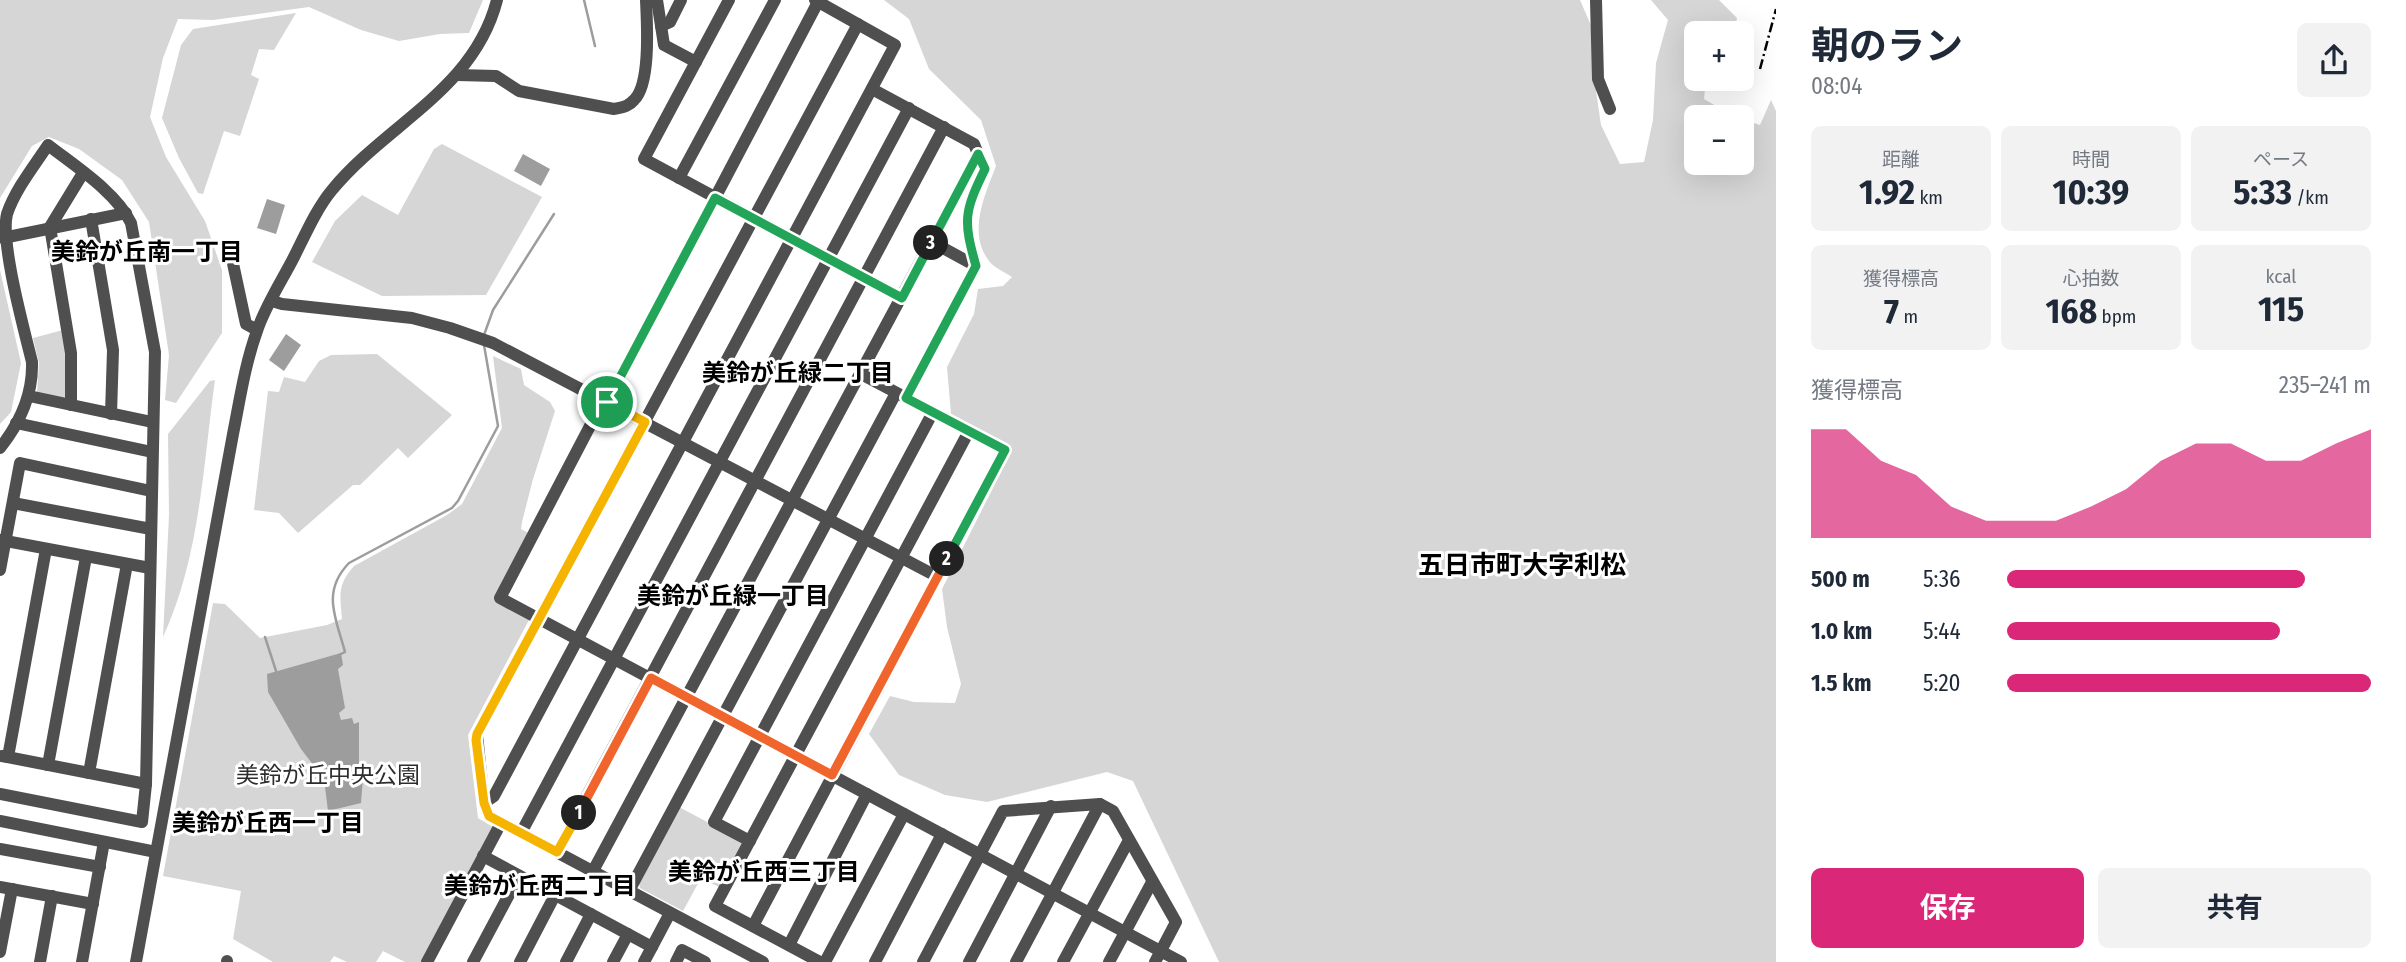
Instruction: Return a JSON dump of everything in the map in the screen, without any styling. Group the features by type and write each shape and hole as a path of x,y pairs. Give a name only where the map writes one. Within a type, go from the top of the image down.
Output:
{"street":[{"path":"136,962 237,413 257,330 303,239 331,191 359,162 457,75 479,43 497,0"},
{"path":"457,75 496,76 519,91 614,109 626,107 636,99 640,89 648,46 646,0"},
{"path":"657,0 664,45 696,62"},
{"path":"662,26 670,22 681,0"},
{"path":"729,0 644,159 902,298"},
{"path":"679,178 775,0"},
{"path":"1596,0 1598,79 1610,109"},
{"path":"484,803 494,796 578,639 682,442 895,46 817,1 607,402 601,405 500,598 538,619 578,639 687,697 1016,874 1089,912 1125,932 1158,956 1181,962"},
{"path":"763,962 489,816 484,803 477,734 858,24"},
{"path":"629,891 828,520 976,266 966,231 972,196 985,169 974,144 872,89"},
{"path":"522,833 909,108"},
{"path":"557,852 944,127"},
{"path":"0,448 16,423 29,396 32,382 32,362 4,238 6,216 10,205 48,145 126,213 131,223 155,352 146,784 142,822 0,794"},
{"path":"593,871 978,154"},
{"path":"71,405 71,354 50,227 83,173"},
{"path":"4,238 126,213"},
{"path":"91,219 113,350 111,414"},
{"path":"932,242 976,266"},
{"path":"229,245 246,324 257,330"},
{"path":"272,301 412,318 476,336 514,352 938,577"},
{"path":"753,926 1005,450 861,374"},
{"path":"29,396 152,422"},
{"path":"750,841 714,822 933,412"},
{"path":"16,423 152,452"},
{"path":"904,814 822,962 715,906 969,431"},
{"path":"0,570 3,540 20,463 151,491"},
{"path":"13,503 151,529"},
{"path":"3,540 150,568"},
{"path":"46,549 4,756 146,784"},
{"path":"48,765 86,557"},
{"path":"89,773 127,564"},
{"path":"789,945 867,794"},
{"path":"1016,962 1100,804"},
{"path":"923,962 1003,811 1100,804 1113,811 1176,922 1158,956"},
{"path":"969,962 1051,806"},
{"path":"0,821 156,852"},
{"path":"427,962 501,823"},
{"path":"874,962 942,834"},
{"path":"1063,962 1129,840"},
{"path":"82,962 104,842"},
{"path":"0,849 100,867"},
{"path":"483,856 652,947"},
{"path":"473,962 519,876"},
{"path":"1109,962 1152,882"},
{"path":"0,952 6,888 93,904"},
{"path":"520,962 555,895"},
{"path":"40,962 52,896"},
{"path":"644,962 670,913"},
{"path":"566,962 591,914"},
{"path":"613,962 628,934"},
{"path":"676,962 682,950 705,962"}],"green space":[{"path":"0,0 483,0 469,33 440,34 399,41 361,30 309,7 213,20 178,19 163,58 150,117 166,157 205,221 222,270 222,333 176,403 165,400 169,355 149,222 122,180 79,149 49,137 32,146 0,198"},
{"path":"884,0 1580,0 1593,30 1596,91 1601,125 1620,164 1644,162 1653,120 1656,63 1668,20 1651,0 1719,0 1737,18 1736,21 1684,21 1684,91 1705,91 1704,99 1714,105 1684,105 1684,175 1754,175 1754,123 1760,125 1771,100 1776,111 1776,962 1219,962 1133,781 1107,772 987,802 945,795 899,775 869,734 890,696 914,702 955,703 961,684 947,627 942,589 1008,458 1009,448 951,414 947,367 974,314 978,289 1003,286 1012,277 989,261 979,238 980,214 996,166 981,120 929,69 909,19"},
{"path":"296,13 274,50 259,49 251,75 259,79 240,136 224,131 203,194 198,193 162,118 181,45 193,29"},
{"path":"442,144 542,197 486,295 382,296 312,262 335,221 362,195 398,215 434,149"},
{"path":"0,270 21,363 11,412 0,424"},
{"path":"63,330 68,353 67,398 37,393 39,363 33,338"},
{"path":"377,354 452,415 408,458 398,448 360,485 353,485 298,533 279,513 254,510 268,391 279,392 284,377 305,382 319,361 331,355"},
{"name":"美鈴が丘中央公園","path":"493,356 521,369 524,385 550,402 555,411 522,522 521,529 527,532 528,536 494,599 529,620 468,735 478,818 493,827 422,962 405,962 383,951 376,962 347,962 334,956 330,962 273,962 233,939 241,891 163,876 213,603 225,604 260,638 327,625 342,619 342,585 354,566 462,504 502,428"},
{"path":"215,380 193,543 175,607 163,637 169,515 168,434 210,381"},
{"path":"679,807 741,840 743,847 721,888 701,878 683,911 640,888 639,883"}],"shaded area":[{"path":"523,154 550,169 541,186 514,171"},
{"path":"267,199 285,205 276,234 257,228"},
{"path":"286,334 301,345 284,371 269,360"},
{"path":"341,653 343,665 338,669 345,708 339,713 341,720 352,718 354,724 359,722 359,766 363,778 361,803 328,811 324,779 301,749 268,692 267,674"}],"waterway":[{"path":"584,0 595,46"},
{"path":"484,335 493,310 554,214"},
{"path":"339,655 345,652 335,617 333,595 340,574 349,563 452,508 498,426 484,345"},
{"path":"265,637 277,674"}],"railway":[{"path":"1760,69 1776,9"}],"district":[{"name":"美鈴が丘南一丁目","path":"147,252"},
{"name":"美鈴が丘緑二丁目","path":"798,373"},
{"name":"五日市町大字利松","path":"1522,565"},
{"name":"美鈴が丘緑一丁目","path":"733,596"},
{"name":"美鈴が丘西一丁目","path":"268,823"},
{"name":"美鈴が丘西三丁目","path":"764,872"},
{"name":"美鈴が丘西二丁目","path":"540,886"}],"route":[{"path":"978,154 985,169 967,212 966,231 976,266 906,398 1005,450 832,775 651,678 557,852 489,816 484,803 476,740 645,422 607,402 715,198 902,298 978,154"}]}
